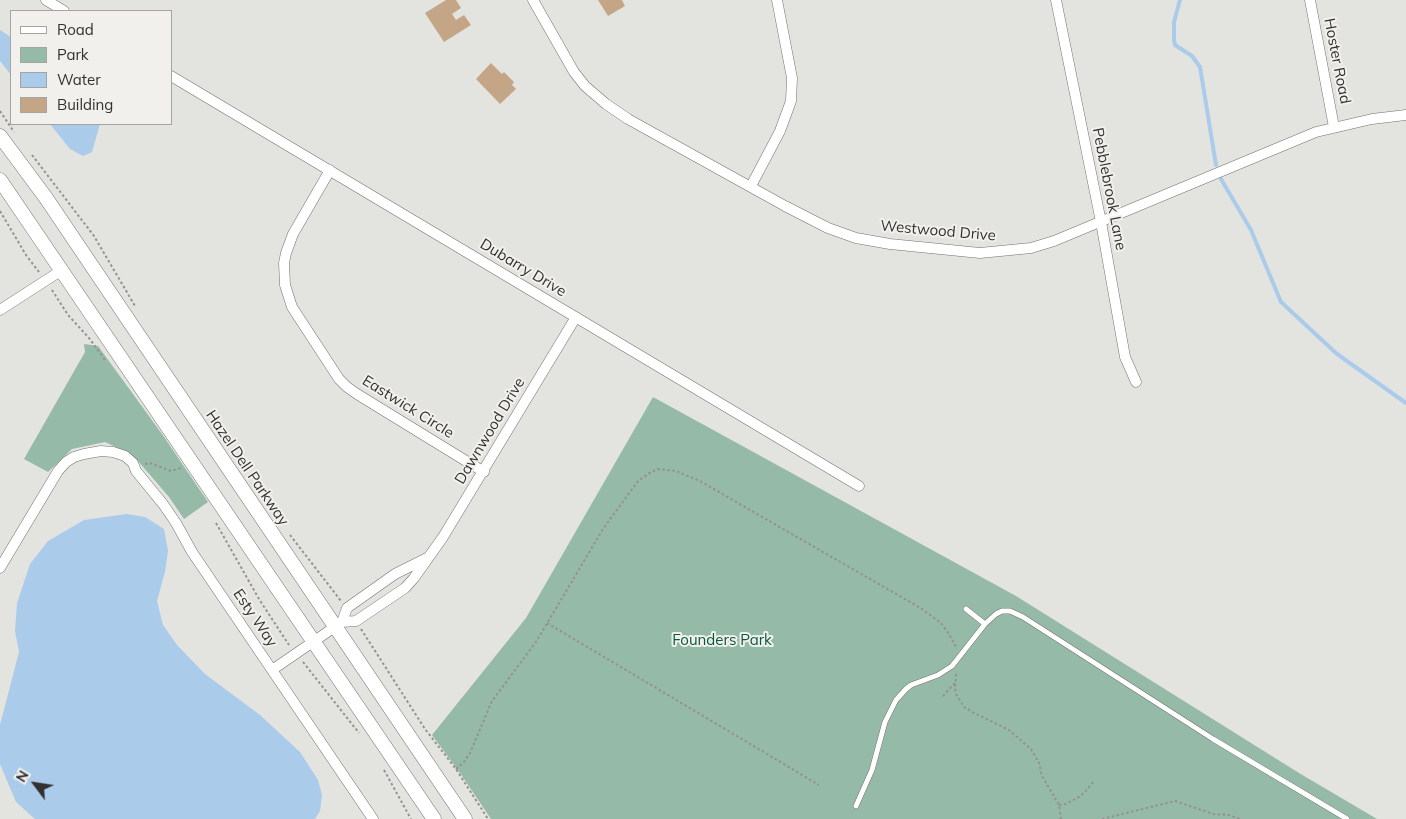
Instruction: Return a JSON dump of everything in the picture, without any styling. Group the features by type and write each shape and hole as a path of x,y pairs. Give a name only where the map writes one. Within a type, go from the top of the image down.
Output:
{"main road":[{"name":"Hazel Dell Parkway","path":"0,136 46,198 338,624 465,819"},
{"path":"0,180 434,819"}],"street":[{"path":"46,0 62,10"},
{"name":"Westwood Drive","path":"532,0 574,72 585,86 628,119 785,206 842,234 890,244 980,253 1031,248 1101,222 1316,132 1334,127 1406,115"},
{"path":"751,186 780,131 791,101 792,78 777,0"},
{"name":"Pebblebrook Lane","path":"1056,0 1101,222 1125,357 1136,382"},
{"name":"Hoster Road","path":"1310,0 1334,127"},
{"name":"Dubarry Drive","path":"172,77 859,486"},
{"name":"Eastwick Circle","path":"330,170 293,234 286,253 284,263 285,285 292,307 339,379 348,387 484,472"},
{"path":"0,310 62,270"},
{"name":"Dawnwood Drive","path":"272,670 338,624 356,621 405,588 443,538 576,317"},
{"name":"Esty Way","path":"0,568 58,471 74,457 101,451 113,452 124,456 133,463 136,471 172,517 192,552 373,819"},
{"name":"Dawnwood Drive","path":"338,624 346,608 401,570 428,558"}],"lane":[{"path":"966,609 984,624"},
{"path":"856,806 872,770 885,722 896,700 906,689 918,682 938,675 952,666 984,624 1002,611 1017,614 1204,734 1347,819"}],"path":[{"path":"0,111 17,136"},
{"path":"32,156 94,236 136,307"},
{"path":"0,211 36,268"},
{"path":"55,294 68,315 107,362"},
{"path":"136,471 145,464 150,463 168,471 175,471 181,468"},
{"path":"456,770 470,753 492,702 530,652 596,541 631,488 651,472 667,469 683,473 700,481 928,614 946,628 955,644 957,659 956,694 964,707 1010,730 1031,749 1039,763 1042,776 1059,805 1061,819"},
{"path":"215,520 263,606 290,645"},
{"path":"287,532 338,596"},
{"path":"547,623 819,785"},
{"path":"362,631 425,729 456,770 488,819"},
{"path":"304,664 360,735"},
{"path":"943,696 955,683"},
{"path":"381,765 411,819"},
{"path":"1059,805 1066,804 1079,797 1093,782"},
{"path":"1102,819 1175,801 1213,814 1229,815 1240,819"}],"green space":[{"path":"84,344 98,346 162,434 208,502 184,519 169,497 138,461 105,442 72,449 48,472 24,459 85,352"},
{"name":"Founders Park","path":"653,397 1016,596 1299,773 1377,819 491,819 432,735 526,618"}],"water":[{"path":"0,30 10,36 10,74 0,61"},
{"path":"51,125 100,125 92,152 83,156 70,149"},
{"path":"127,514 145,517 164,529 168,551 165,572 157,601 163,625 177,645 205,674 260,715 300,752 318,780 322,795 320,811 315,819 35,819 16,802 0,764 0,725 19,652 15,631 17,603 30,564 48,541 84,520"}],"building":[{"path":"446,0 456,0 461,8 452,14 456,20 464,15 471,25 444,42 425,13"},
{"path":"598,0 622,0 625,6 608,16"},
{"path":"491,63 514,82 512,85 516,89 500,104 476,79"}],"waterway":[{"path":"1180,0 1174,22 1175,45 1192,56 1200,67 1216,165"},
{"path":"1221,179 1251,230 1281,302 1337,354 1406,403"}]}
